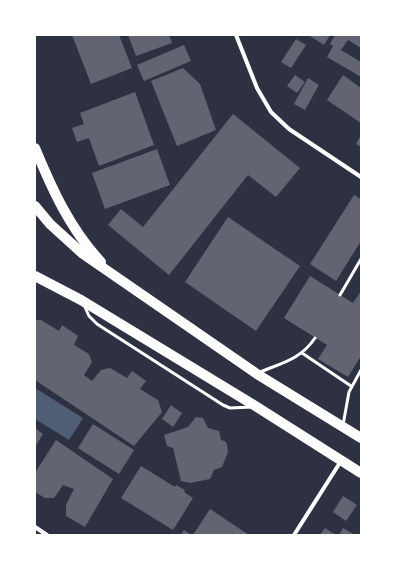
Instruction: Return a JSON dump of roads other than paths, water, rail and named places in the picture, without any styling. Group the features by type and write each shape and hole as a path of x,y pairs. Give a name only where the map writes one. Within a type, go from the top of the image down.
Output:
{"main road":[{"path":"35,148 54,193 67,216 97,258 115,276"},
{"path":"35,206 67,241 115,276 257,374 361,438"},
{"path":"35,276 81,300 257,407 361,473"}],"street":[{"path":"236,35 257,88 271,112 289,129 361,176"},
{"path":"294,535 342,460"},
{"path":"35,527 47,535"}],"lane":[{"path":"340,295 361,259"},
{"path":"81,300 90,316 97,324 223,405 230,408 257,407"},
{"path":"257,374 292,360 302,353 315,338"},
{"path":"302,353 351,386"},
{"path":"342,427 351,386 361,370"}],"water":[{"path":"35,388 83,418 69,440 35,419"}]}
